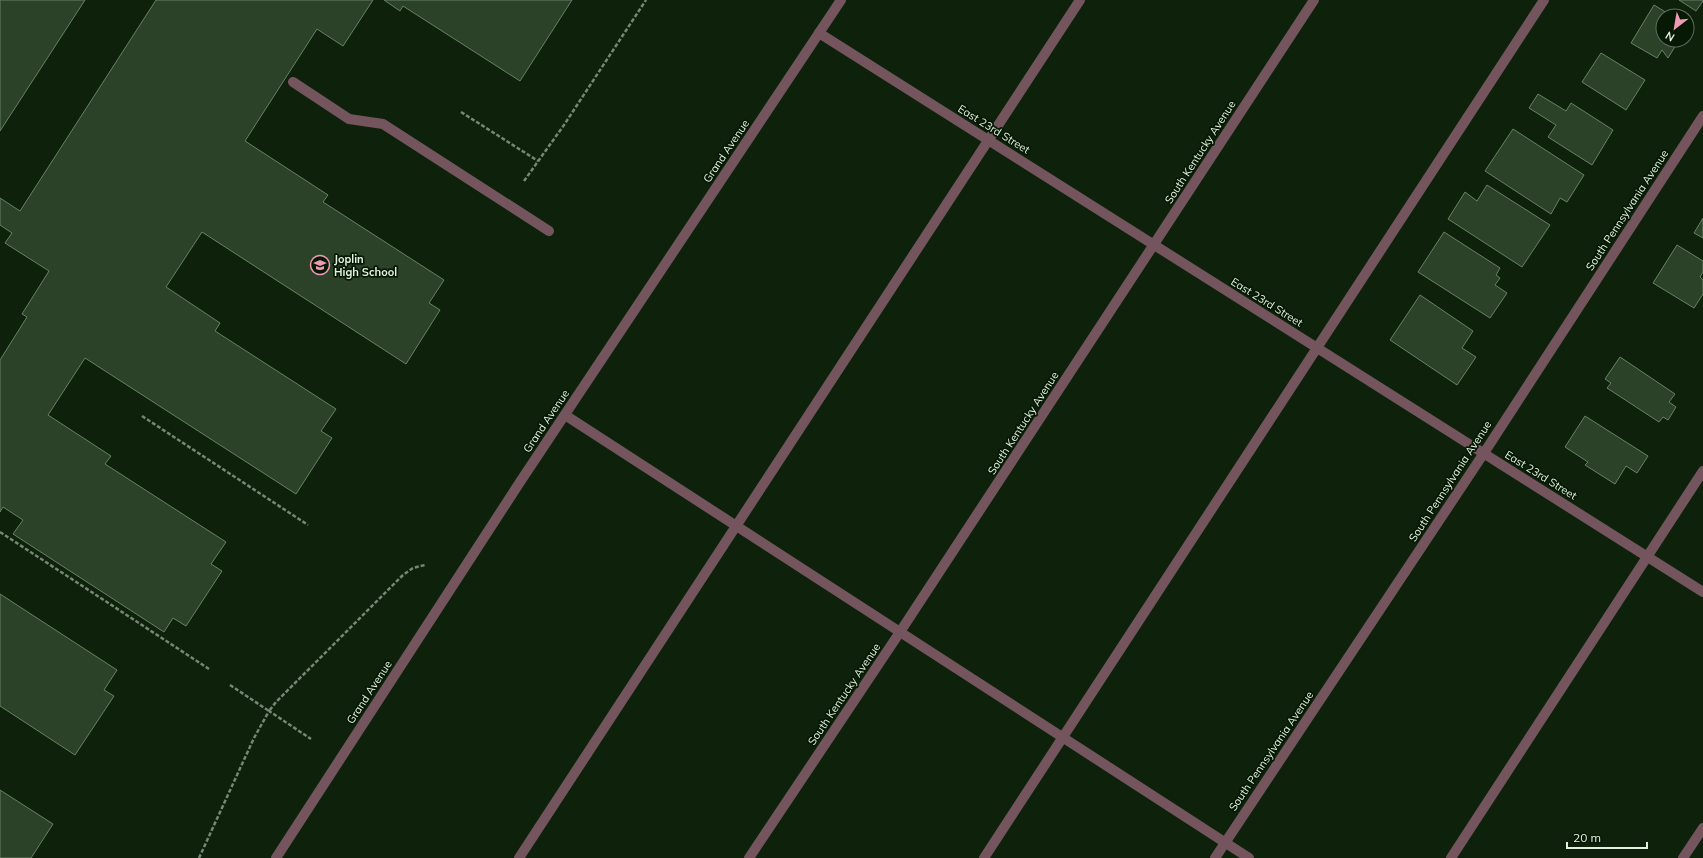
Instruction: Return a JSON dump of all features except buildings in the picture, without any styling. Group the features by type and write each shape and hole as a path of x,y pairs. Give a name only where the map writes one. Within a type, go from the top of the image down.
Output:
{"street":[{"name":"Grand Avenue","path":"276,858 565,415 841,0"},
{"path":"519,858 1080,0"},
{"name":"South Kentucky Avenue","path":"749,858 900,632 1314,0"},
{"path":"984,858 1544,0"},
{"name":"East 23rd Street","path":"819,33 1703,592"},
{"path":"293,82 349,119 383,124 549,231"},
{"name":"South Pennsylvania Avenue","path":"1215,858 1484,453 1703,116"},
{"path":"565,415 1249,858"},
{"path":"1450,858 1703,471"},
{"path":"1683,858 1703,828"}],"path":[{"path":"524,181 646,0"},
{"path":"461,112 538,161"},
{"path":"142,416 308,525"},
{"path":"0,532 209,669"},
{"path":"199,858 254,738 269,711 276,702 403,575 413,568 425,565"},
{"path":"230,685 311,739"}],"place":[{"name":"Joplin High School","path":"320,265"}]}
